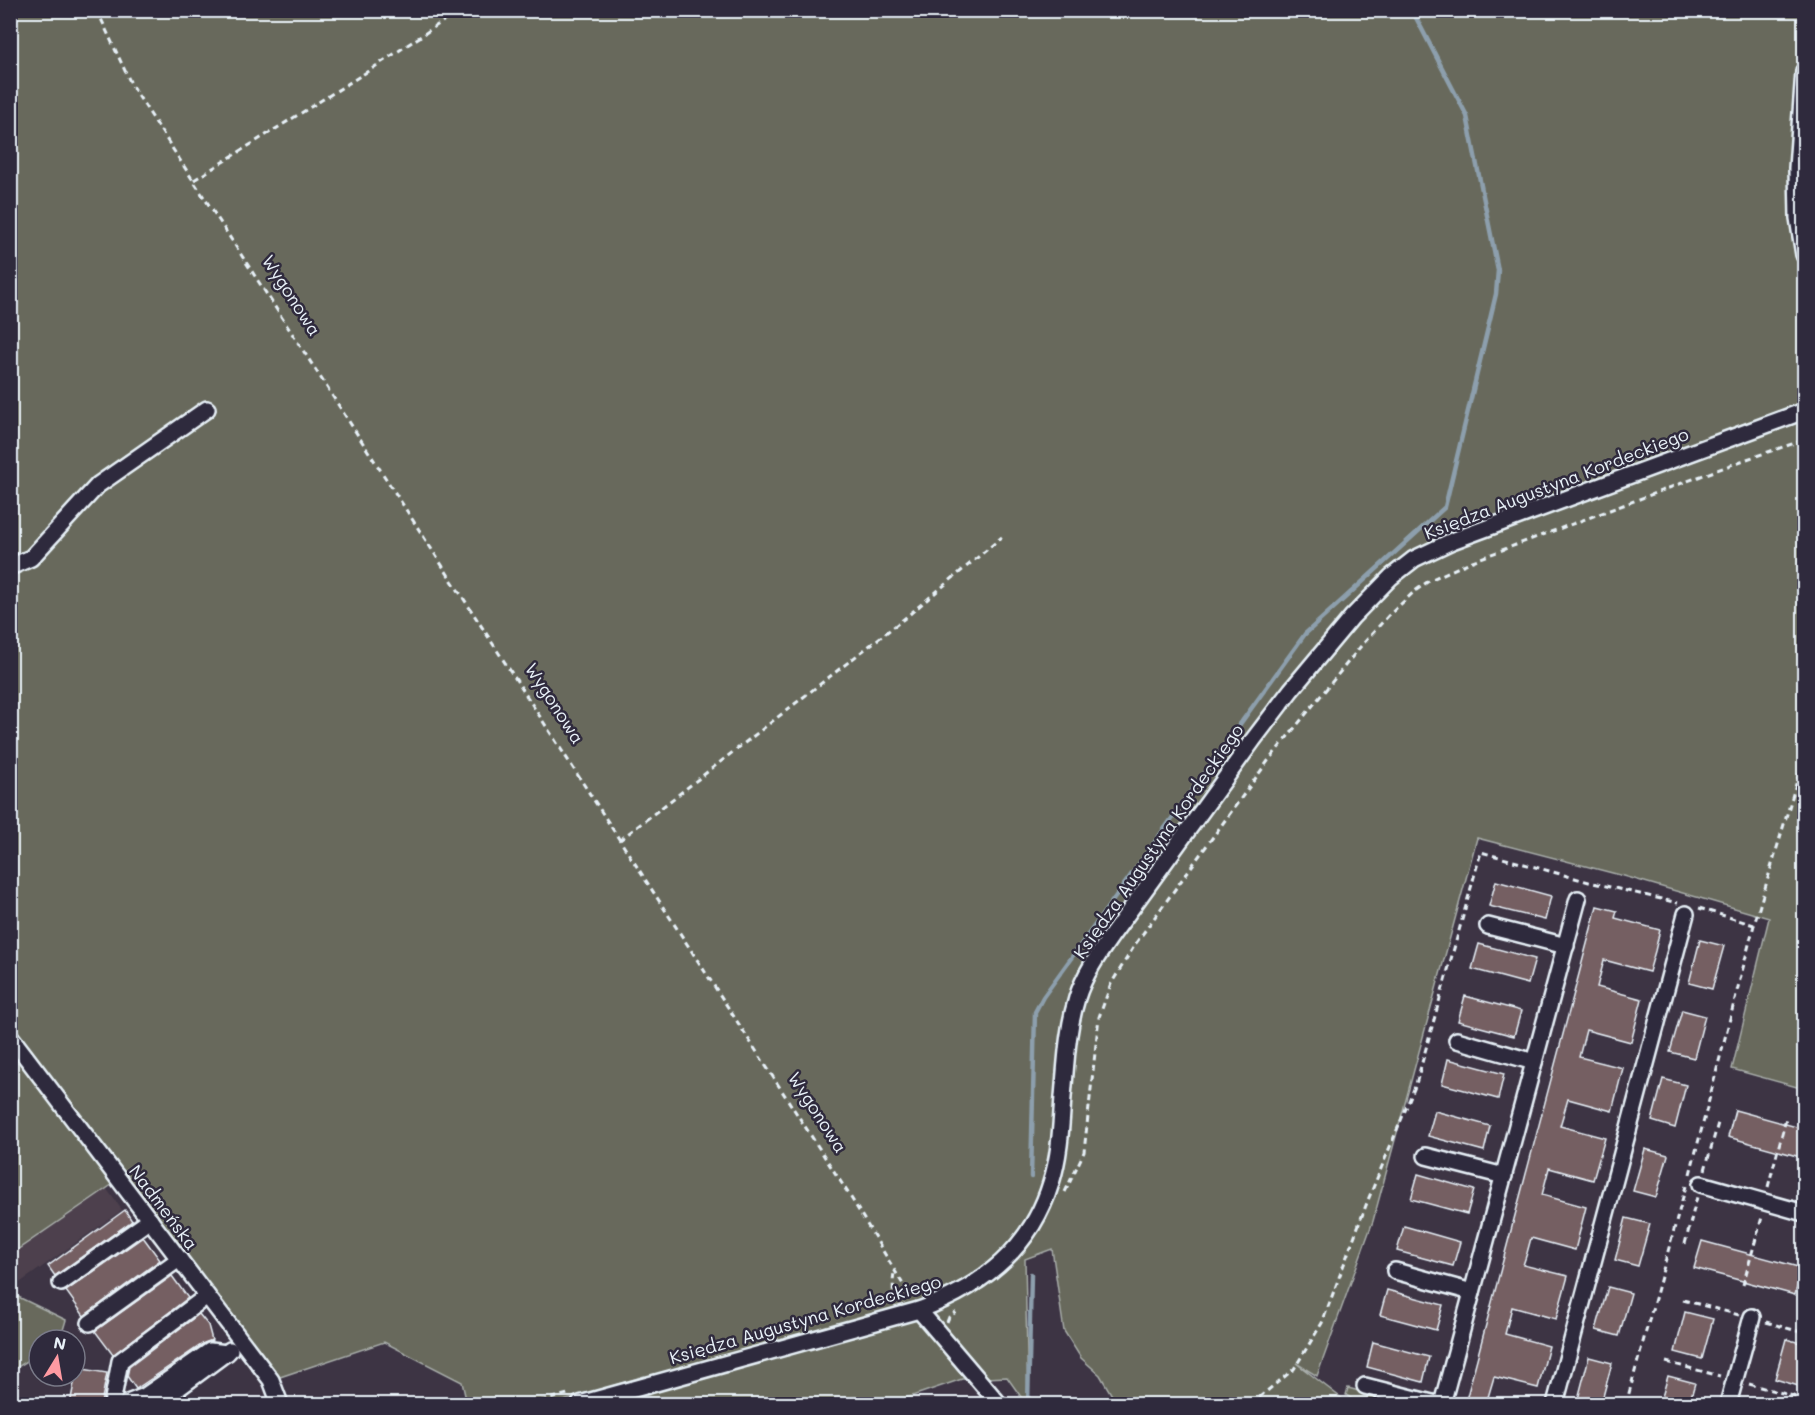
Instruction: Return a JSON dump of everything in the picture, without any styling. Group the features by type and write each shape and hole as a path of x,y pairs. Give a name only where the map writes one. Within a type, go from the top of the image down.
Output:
{"street":[{"path":"1804,71 1797,168 1798,218 1804,255"},
{"path":"10,567 31,558 98,485 207,409"},
{"name":"Księdza Augustyna Kordeckiego","path":"580,1404 919,1310 950,1298 977,1283 1011,1253 1030,1229 1046,1199 1055,1167 1071,1023 1087,974 1112,934 1253,740 1303,675 1377,590 1414,559 1452,541 1804,411"},
{"path":"1442,1404 1578,899"},
{"path":"1555,1404 1690,909"},
{"path":"1488,926 1566,946"},
{"name":"Nadmeńska","path":"10,1036 271,1380 280,1404"},
{"path":"1457,1040 1534,1062"},
{"path":"1426,1156 1504,1176"},
{"path":"1701,1184 1804,1213"},
{"path":"61,1283 150,1220"},
{"path":"90,1323 179,1259"},
{"path":"1395,1271 1472,1292"},
{"path":"112,1404 120,1361 207,1296"},
{"path":"919,1310 999,1404"},
{"path":"1728,1404 1752,1317"},
{"path":"158,1404 242,1341"},
{"path":"125,1404 145,1396 210,1351 227,1353"},
{"path":"1365,1386 1436,1404"}],"path":[{"name":"Wygonowa","path":"97,10 132,86 850,1196 919,1310"},
{"path":"194,180 373,68 460,10"},
{"path":"1062,1200 1084,1152 1096,1028 1104,998 1111,984 1137,943 1268,761 1315,701 1389,615 1430,580 1470,562 1804,440"},
{"path":"620,840 905,618 1002,537"},
{"path":"1626,1404 1713,1089 1754,925 1804,757"},
{"path":"1251,1404 1294,1369 1322,1323 1368,1200 1416,1084 1481,852 1754,925"},
{"path":"1743,1285 1786,1119"},
{"path":"1685,1245 1718,1123"},
{"path":"951,1329 947,1323 949,1317 964,1307"}],"shaded area":[{"path":"10,1057 122,1210 11,1289 10,1289"}],"green space":[{"path":"10,11 1804,11 1804,1089 1732,1069 1769,918 1624,876 1477,838 1373,1221 1317,1376 1296,1363 1349,1404 1117,1404 1100,1375 1081,1358 1064,1331 1052,1249 1025,1259 1028,1404 1007,1377 962,1379 889,1404 640,1404 644,1376 554,1404 467,1404 462,1382 384,1342 271,1380 119,1180 11,1254"},
{"path":"10,1293 66,1320 64,1328 27,1328 27,1361 11,1371"},
{"path":"1348,1388 1408,1404 1360,1404 1346,1395"}],"building":[{"path":"1496,881 1551,896 1545,920 1489,906"},
{"path":"1597,906 1617,911 1615,918 1660,930 1649,972 1604,960 1597,987 1642,999 1631,1042 1586,1030 1579,1057 1623,1068 1612,1111 1568,1099 1560,1126 1605,1138 1593,1180 1549,1168 1542,1195 1586,1207 1575,1250 1531,1238 1523,1265 1568,1276 1556,1319 1512,1307 1505,1334 1549,1346 1538,1388 1494,1377 1486,1404 1465,1404"},
{"path":"1700,940 1724,946 1712,989 1689,983"},
{"path":"1479,944 1535,959 1528,984 1472,969"},
{"path":"1465,996 1521,1011 1514,1036 1458,1021"},
{"path":"1682,1010 1705,1016 1694,1058 1670,1052"},
{"path":"1448,1059 1504,1074 1498,1099 1442,1084"},
{"path":"1663,1079 1686,1085 1675,1128 1652,1121"},
{"path":"1735,1110 1804,1129 1804,1158 1728,1137"},
{"path":"1435,1111 1490,1126 1484,1151 1428,1136"},
{"path":"1645,1149 1668,1155 1656,1197 1633,1191"},
{"path":"1418,1174 1474,1190 1467,1214 1411,1199"},
{"path":"125,1210 132,1221 55,1276 48,1266"},
{"path":"1626,1218 1650,1224 1638,1266 1615,1260"},
{"path":"1404,1226 1460,1242 1453,1266 1397,1251"},
{"path":"143,1237 160,1260 84,1316 66,1291"},
{"path":"1702,1241 1802,1268 1795,1295 1694,1268"},
{"path":"172,1276 188,1298 113,1355 95,1331"},
{"path":"1608,1287 1631,1293 1619,1336 1596,1330"},
{"path":"1387,1290 1443,1305 1436,1330 1380,1315"},
{"path":"1685,1312 1713,1319 1702,1359 1675,1352"},
{"path":"199,1314 208,1325 212,1340 204,1343 136,1389 127,1376 129,1367"},
{"path":"1786,1339 1804,1344 1802,1387 1775,1379"},
{"path":"1373,1342 1429,1357 1423,1382 1367,1367"},
{"path":"1589,1357 1612,1363 1601,1404 1578,1399"},
{"path":"87,1370 107,1373 101,1404 70,1404 73,1388 87,1388"},
{"path":"1668,1376 1695,1383 1689,1404 1660,1404"}],"waterway":[{"path":"1031,1177 1035,1012 1043,997 1305,634 1445,507 1496,294 1498,270 1467,116 1412,10"},
{"path":"1028,1404 1031,1274"}]}
